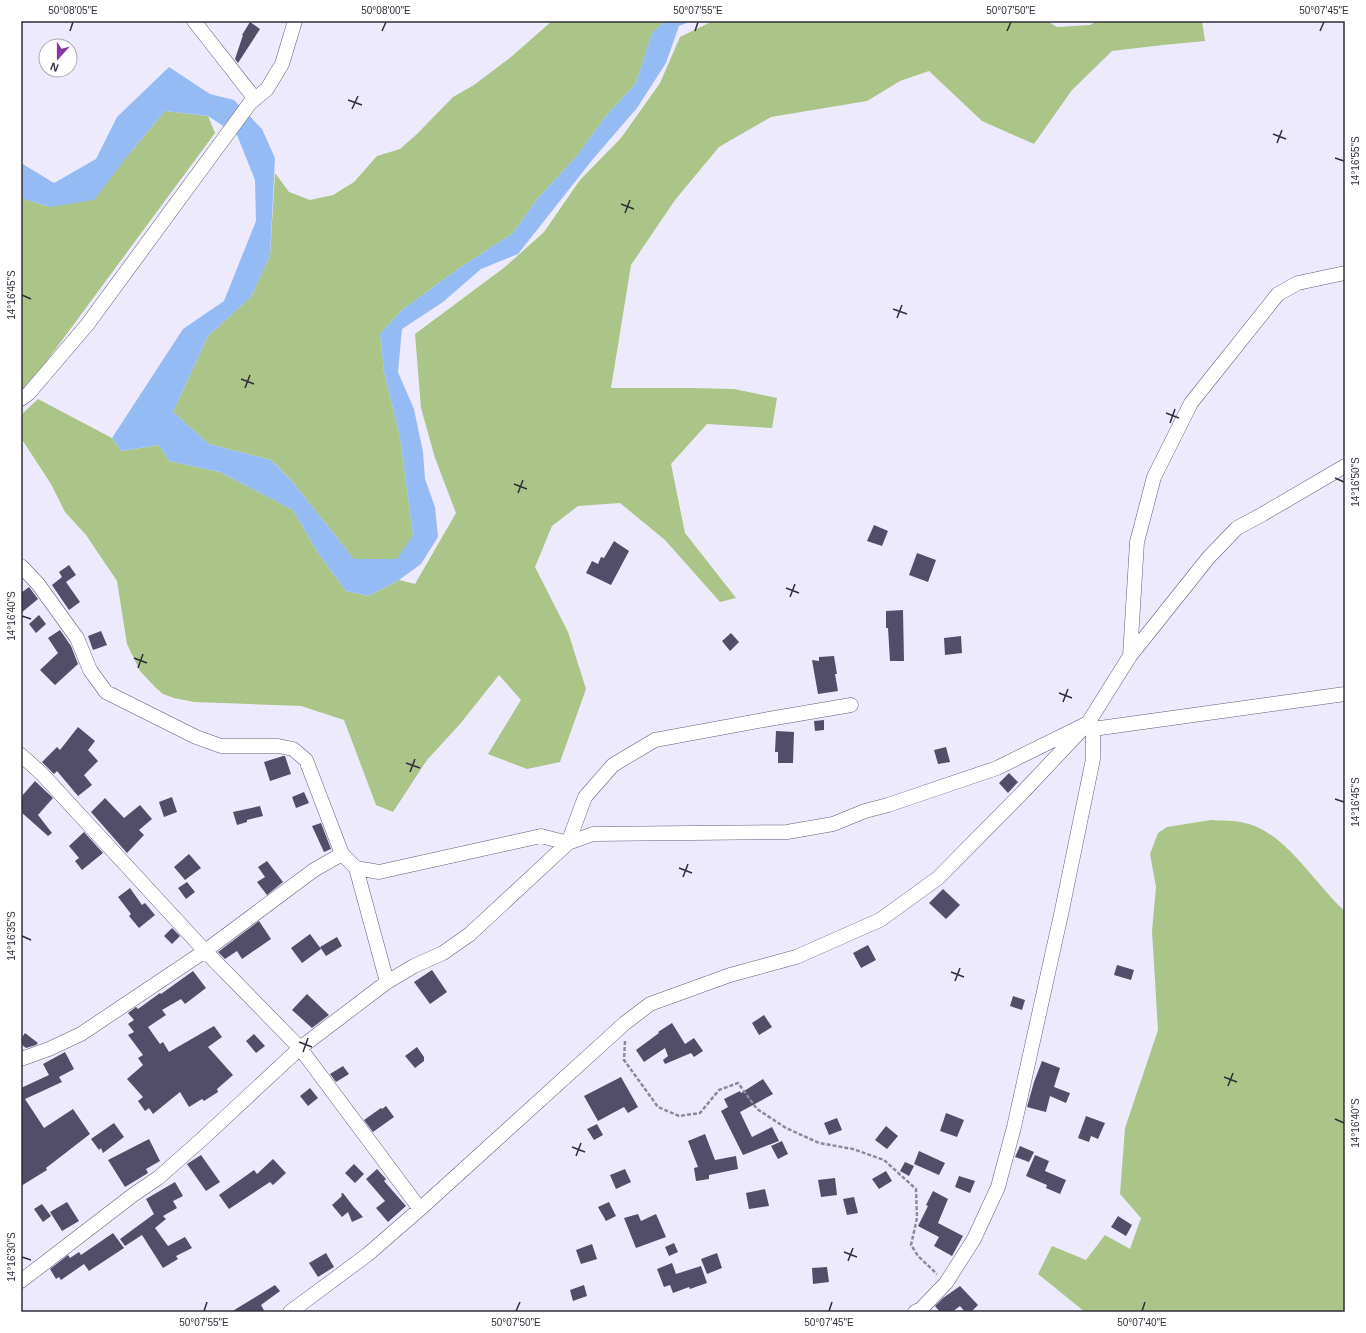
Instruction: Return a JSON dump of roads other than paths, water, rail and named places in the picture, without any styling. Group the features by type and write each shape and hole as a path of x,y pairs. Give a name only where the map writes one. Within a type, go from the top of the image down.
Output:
{"street":[{"path":"194,21 252,101"},
{"path":"21,399 29,393 87,325 236,122 252,101 266,89 282,64 296,21"},
{"path":"1130,656 1137,542 1154,478 1192,403 1278,294 1298,283 1345,273"},
{"path":"290,1312 367,1255 420,1209 625,1023 650,1004 730,975 796,957 880,920 938,878 1091,726 1130,656 1209,557 1237,528 1345,466"},
{"path":"21,566 38,584 77,638 90,670 106,692 196,737 221,746 278,746 294,749 306,760 342,854 356,868 387,982"},
{"path":"21,1281 133,1195 158,1178 300,1048 387,982 414,966 443,953 470,934 568,843 593,834 787,832 833,824 865,811 888,805 997,768 1091,726 1345,694"},
{"path":"568,843 585,797 613,765 656,740 769,719 851,706"},
{"path":"915,1312 921,1309 946,1284 974,1239 998,1187 1014,1127 1062,910 1093,759 1091,726"},
{"path":"21,754 42,774 205,951 300,1048 420,1209"},
{"path":"356,868 379,872 541,836 568,843"},
{"path":"21,1059 82,1034 205,951 314,870 342,854"}],"water":[{"path":"665,21 691,21 679,26 666,63 637,108 593,159 518,254 481,269 443,302 402,329 398,372 414,409 423,452 425,479 435,507 438,537 421,564 399,580 369,596 346,591 318,553 293,510 220,472 169,461 159,445 121,451 112,438 183,329 224,301 256,221 255,180 237,135 208,116 165,111 129,154 94,200 50,207 21,198 21,163 54,183 96,159 117,117 169,67 210,94 234,100 262,129 275,158 270,256 251,297 208,336 173,412 209,444 271,460 291,480 354,559 397,559 413,535 400,437 384,372 380,334 402,310 458,269 513,233 538,198 576,157 606,116 636,83 652,33"}]}
